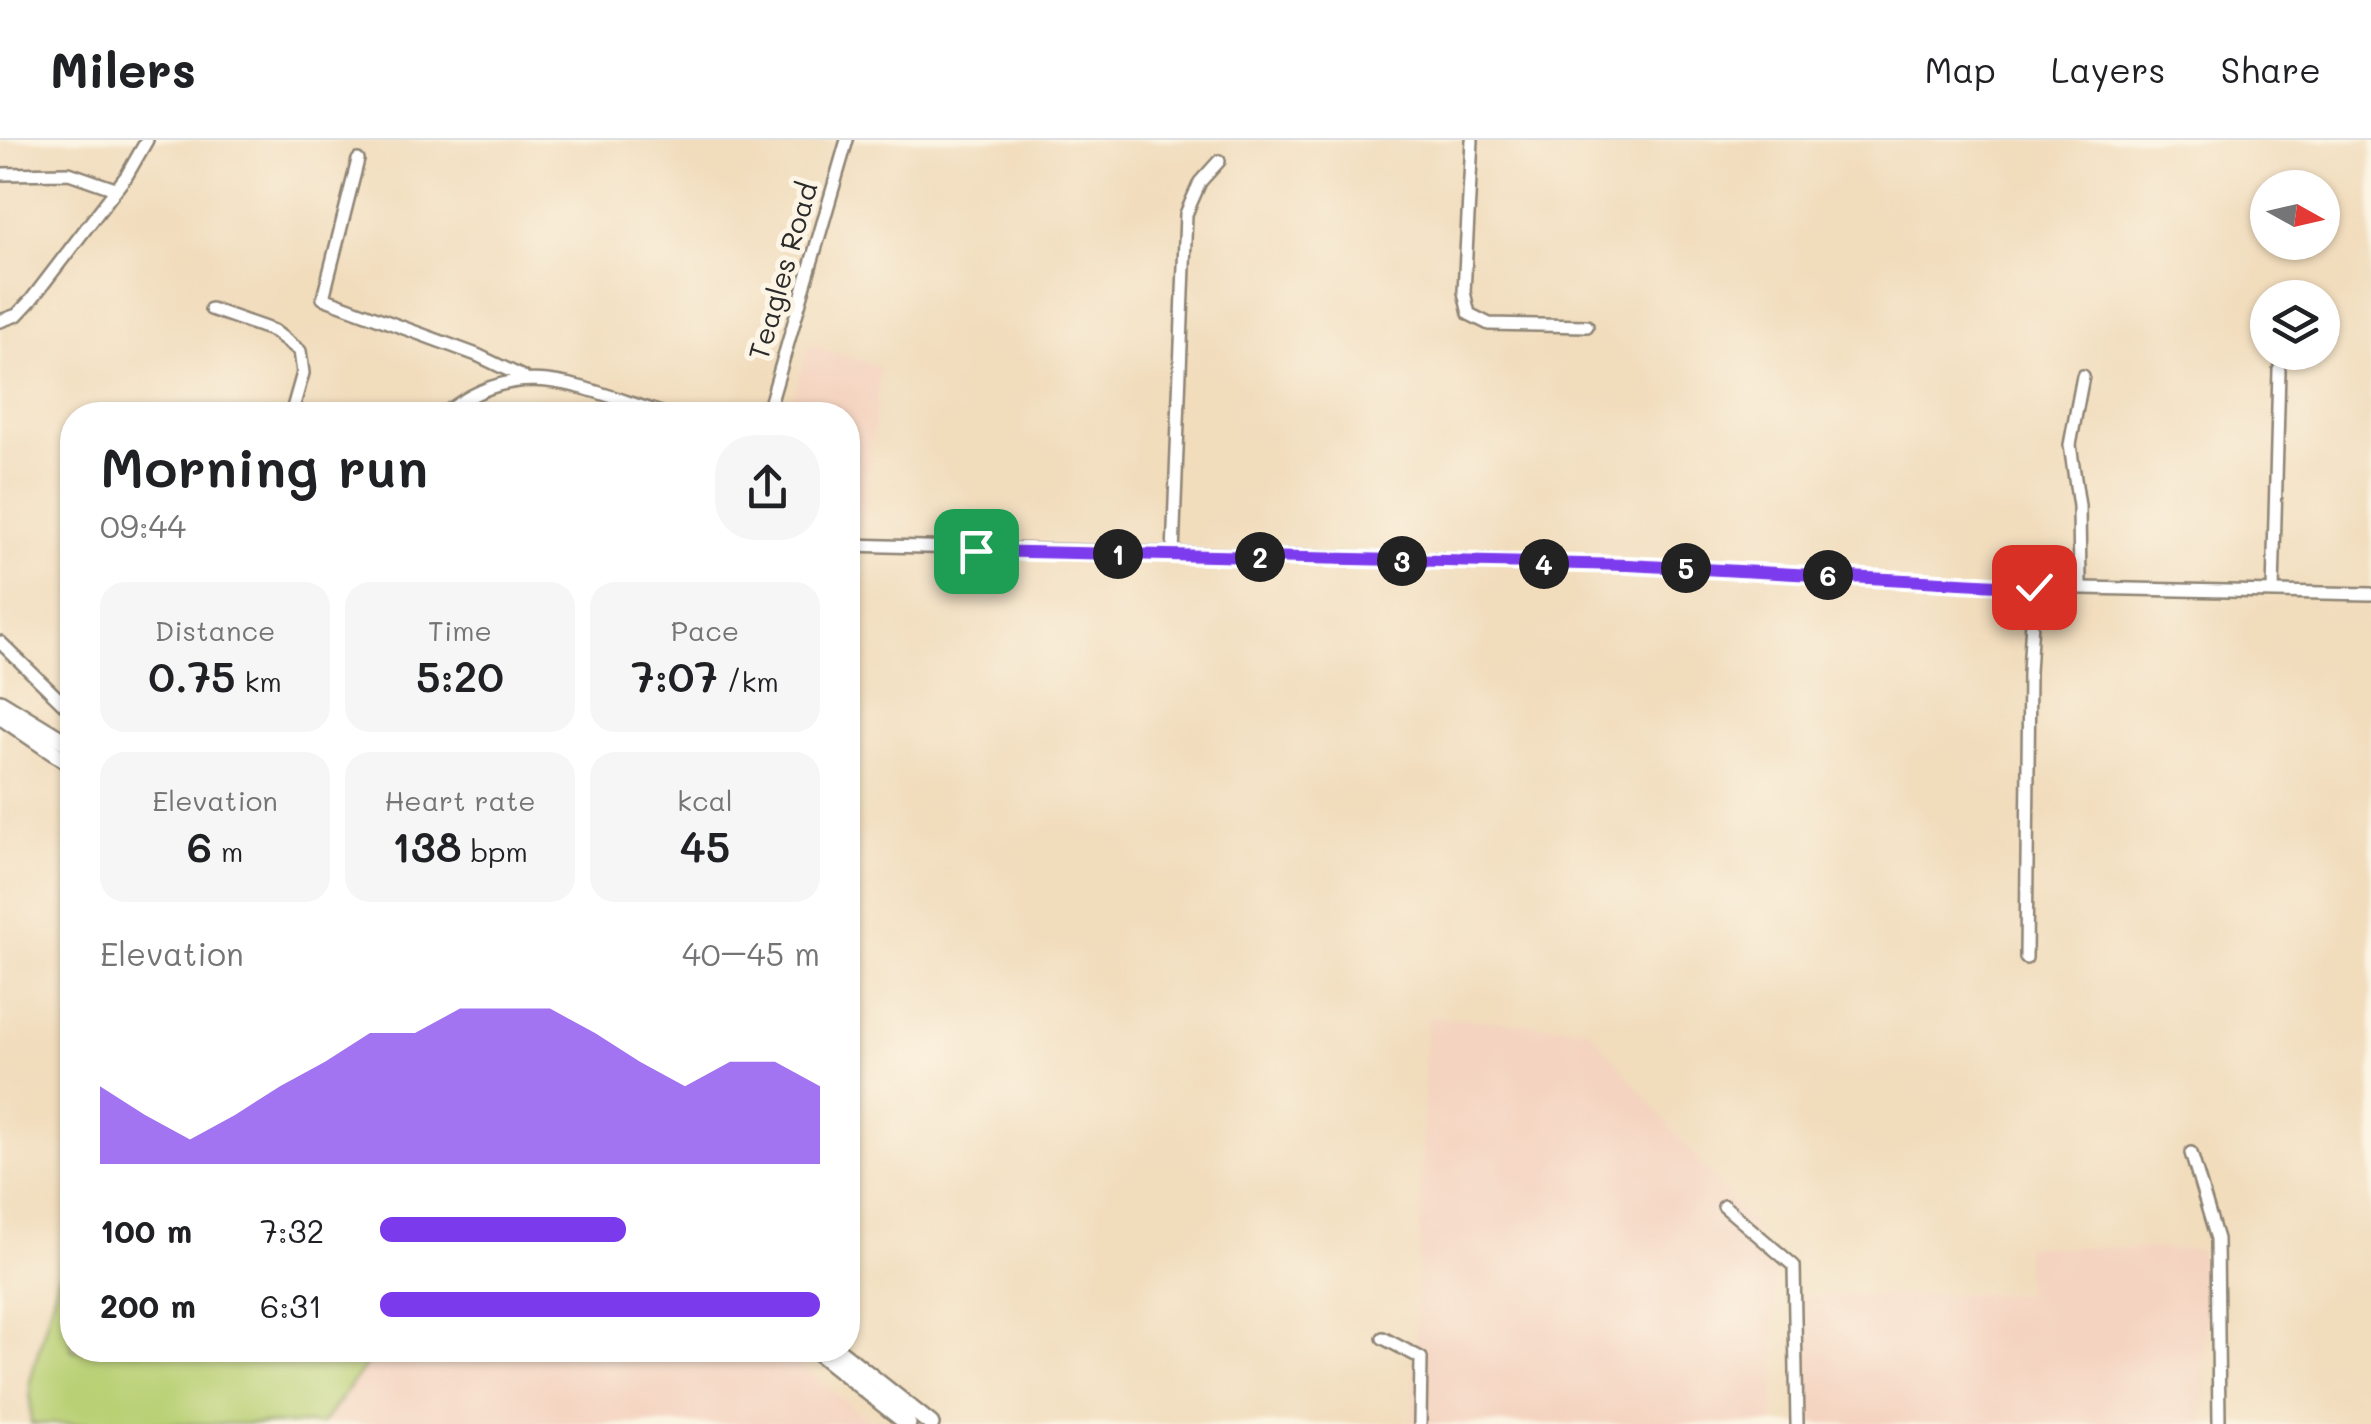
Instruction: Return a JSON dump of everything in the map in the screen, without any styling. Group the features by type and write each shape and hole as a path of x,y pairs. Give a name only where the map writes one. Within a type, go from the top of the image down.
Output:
{"main road":[{"path":"0,702 60,739"},
{"path":"0,716 60,757"},
{"path":"830,1362 908,1424"},
{"path":"853,1362 931,1424"}],"street":[{"path":"0,321 17,315 31,300 116,189 147,140"},
{"name":"Teagles Road","path":"771,402 848,140"},
{"path":"1472,140 1464,292 1469,314 1489,324 1588,326"},
{"path":"358,160 323,298 477,355 523,377"},
{"path":"1173,554 1186,214 1200,182 1219,161"},
{"path":"0,174 70,173 116,189"},
{"path":"211,308 274,331 300,351 303,372 295,402"},
{"path":"2272,591 2280,370"},
{"path":"2080,587 2079,506 2070,445 2083,376"},
{"path":"464,402 492,385 523,377 546,379 624,402"},
{"path":"860,545 1628,565 2034,587 2371,594"},
{"path":"2026,958 2028,672 2034,587"},
{"path":"0,642 60,700"},
{"path":"2190,1153 2217,1239 2219,1424"},
{"path":"1724,1206 1794,1266 1797,1424"},
{"path":"1383,1338 1421,1358 1420,1424"}],"shaded area":[{"path":"809,344 880,367 863,530 860,402 792,402"},
{"path":"1427,1017 1587,1028 1755,1228 1755,1258 1775,1272 1775,1424 1412,1424"},
{"path":"2025,1246 2199,1250 2206,1273 2205,1424 1801,1424 1800,1295 2025,1294"},
{"path":"369,1362 797,1362 873,1424 323,1424"}],"green space":[{"path":"60,1271 60,1362 368,1362 322,1424 31,1424 30,1382"}],"route":[{"path":"976,551 1628,565 2034,587"}]}
